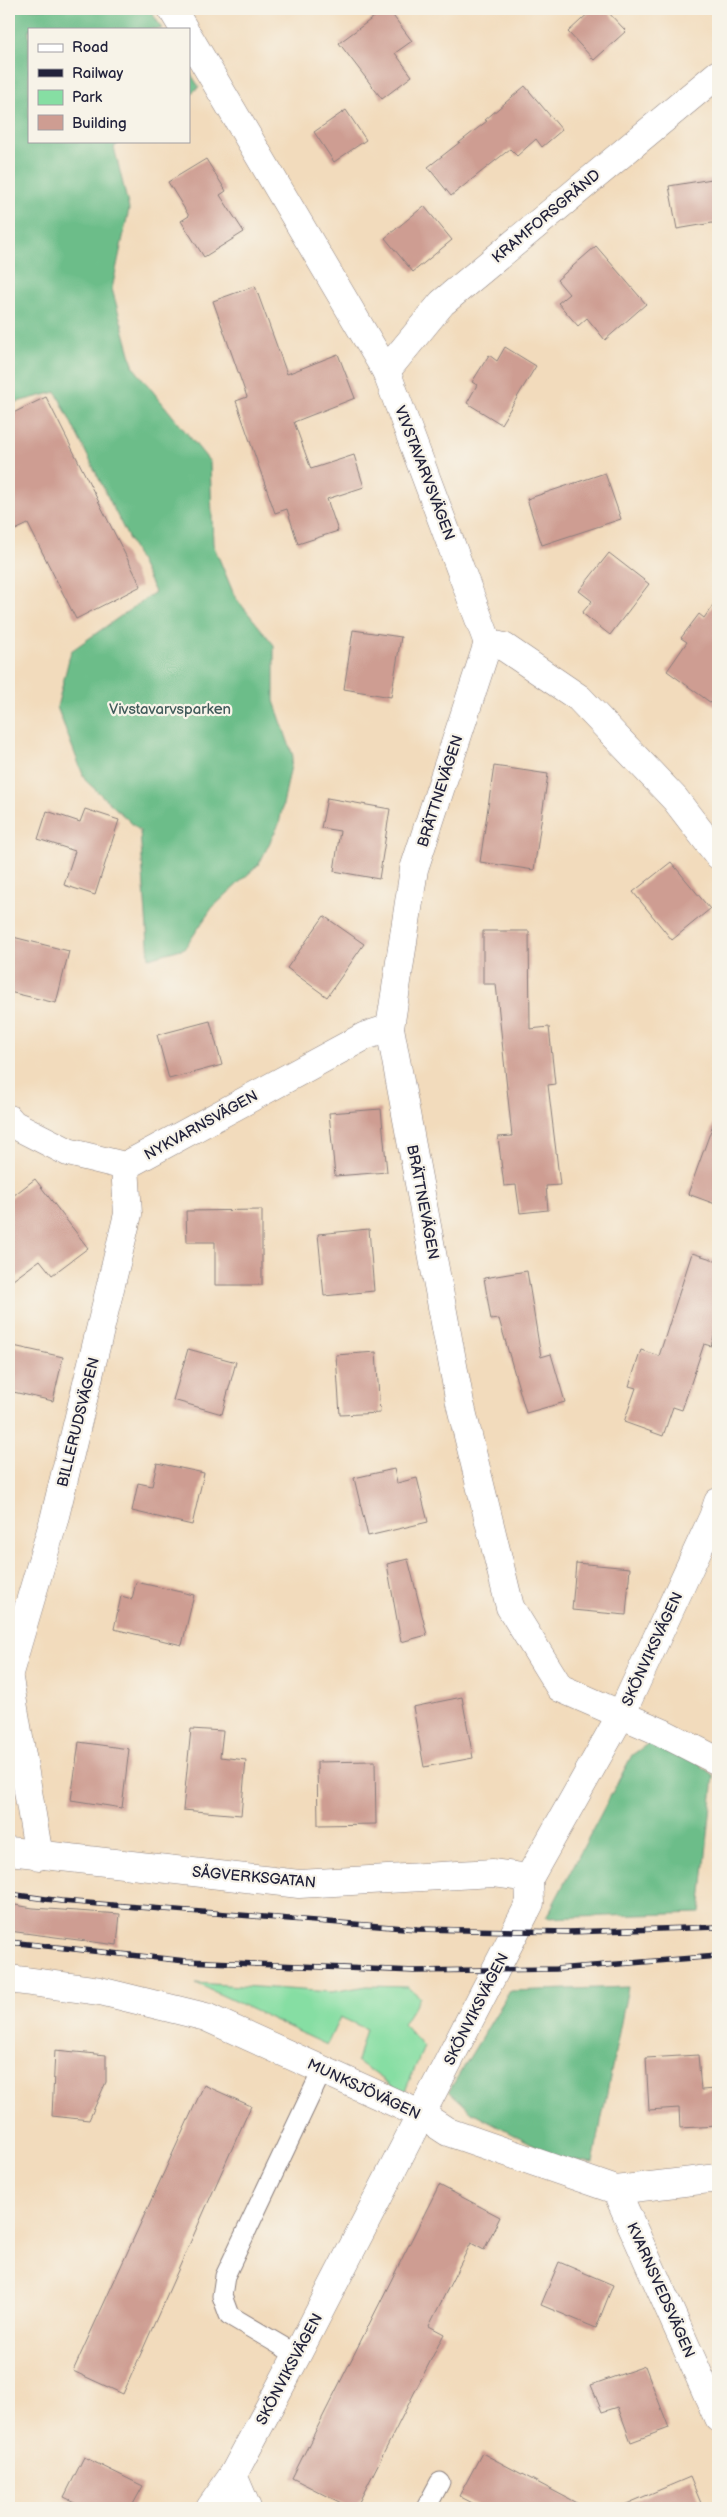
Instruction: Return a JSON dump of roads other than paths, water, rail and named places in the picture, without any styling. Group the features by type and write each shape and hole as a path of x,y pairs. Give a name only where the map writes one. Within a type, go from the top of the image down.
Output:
{"street":[{"path":"172,9 183,28"},
{"name":"VIVSTAVARVSVÄGEN","path":"190,39 386,370 488,643"},
{"name":"KRAMFORSGRÄND","path":"386,370 442,303 718,74"},
{"path":"488,643 504,647 580,698 675,799 718,854"},
{"name":"BRÄTTNEVÄGEN","path":"488,643 414,869 390,1028 460,1402 510,1607 560,1688 621,1715"},
{"name":"NYKVARNSVÄGEN","path":"125,1166 365,1036 390,1028"},
{"path":"9,1119 13,1124 68,1152 125,1166"},
{"name":"BILLERUDSVÄGEN","path":"9,1673 54,1520 128,1214 125,1166"},
{"name":"SKÖNVIKSVÄGEN","path":"210,2508 233,2475 297,2356 530,1904 529,1878 621,1715 714,1517 718,1502"},
{"path":"9,1679 40,1856"},
{"path":"621,1715 662,1732 718,1761"},
{"name":"SÅGVERKSGATAN","path":"9,1851 299,1884 493,1873 529,1878"},
{"name":"MUNKSJÖVÄGEN","path":"9,1979 100,1991 206,2017 422,2115 448,2132 616,2190 718,2178"},
{"name":"KVARNSVEDSVÄGEN","path":"616,2190 718,2418"},
{"path":"233,2475 247,2508"}],"lane":[{"path":"297,2356 229,2315 222,2296 225,2276 322,2071"},
{"path":"426,2508 440,2482"}],"railway":[{"path":"9,1894 61,1901 417,1929 569,1932 718,1927"},
{"path":"9,1942 186,1961 414,1971 556,1969 718,1956"}],"park label":[{"name":"Vivstavarvsparken","path":"170,709"}]}
